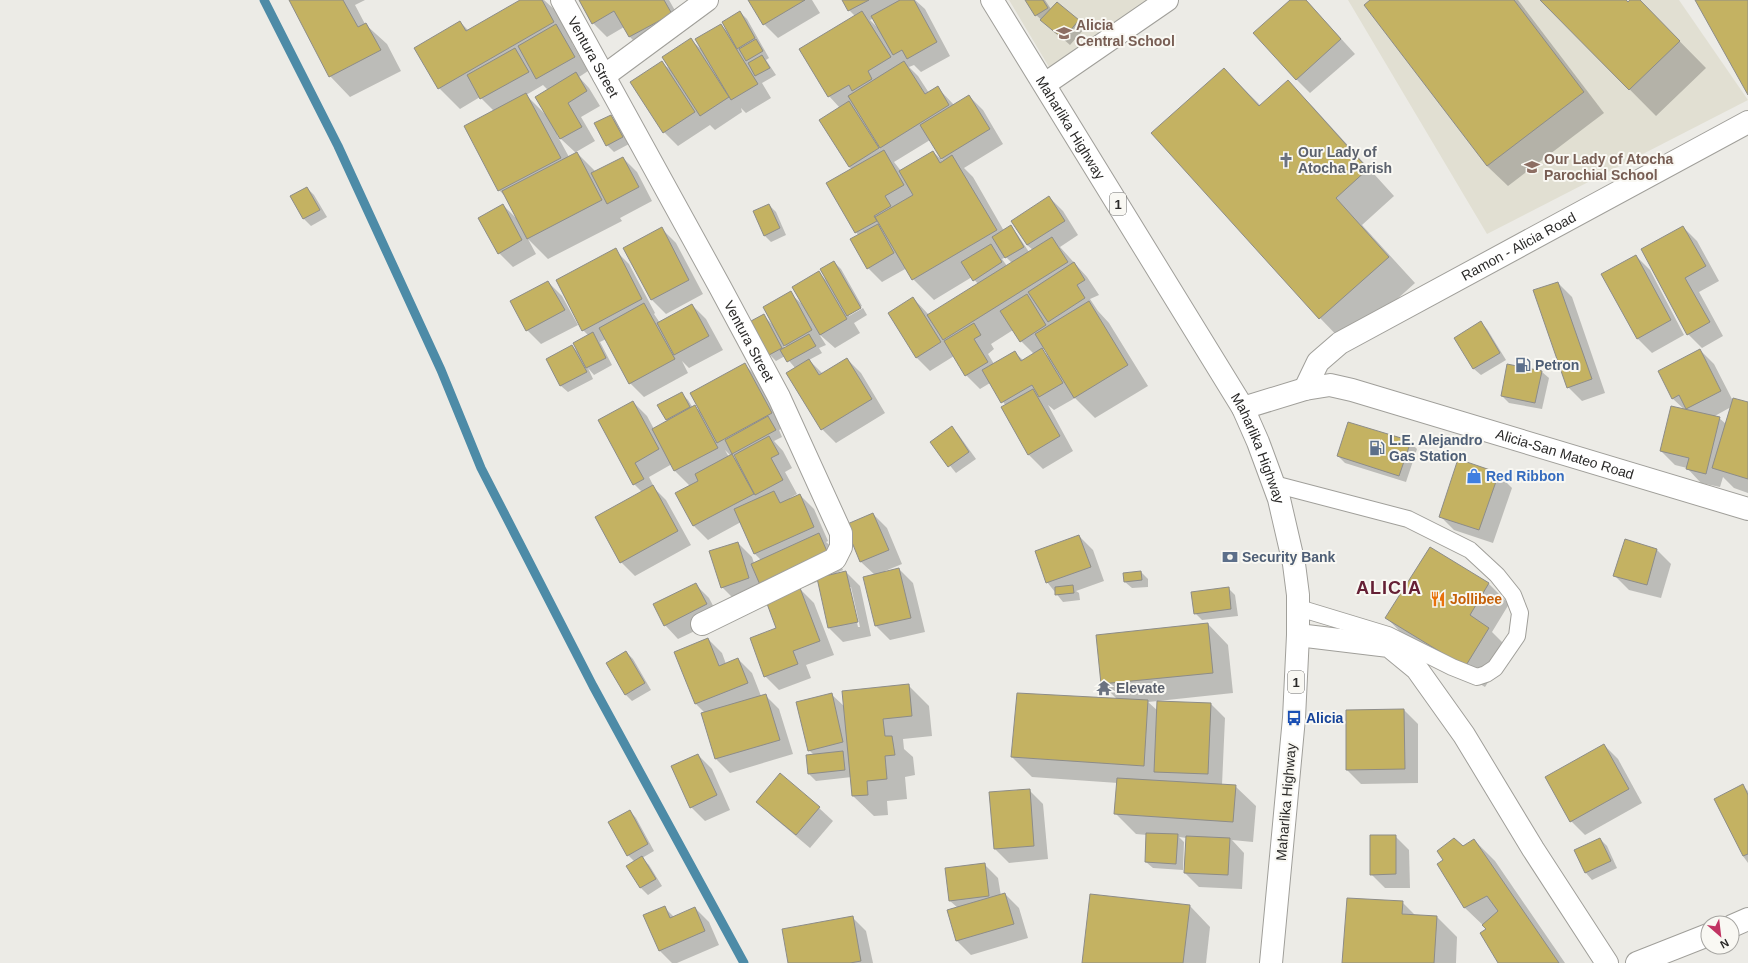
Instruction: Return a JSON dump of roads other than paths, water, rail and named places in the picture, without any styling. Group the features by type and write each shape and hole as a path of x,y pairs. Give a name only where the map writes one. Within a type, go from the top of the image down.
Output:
{"main road":[{"name":"Ventura Street","path":"562,0 779,397 841,533 841,547 835,559 702,624"},
{"path":"604,76 707,0"},
{"name":"Maharlika Highway","path":"992,0 1243,408 1258,442 1279,499 1294,564 1299,608 1294,718 1271,963"},
{"path":"1045,84 1167,0"},
{"name":"Ramon - Alicia Road","path":"1305,389 1318,362 1340,344 1748,122"},
{"name":"Alicia-San Mateo Road","path":"1243,408 1305,389 1330,385 1352,390 1748,509"},
{"path":"1298,635 1389,646 1417,669 1464,735 1533,849 1607,963"},
{"path":"1637,963 1700,938"}],"lane":[{"path":"1274,484 1408,519 1470,550 1497,575 1513,595 1520,613 1517,636 1495,668 1478,677 1452,667 1388,635 1299,608"}],"waterway":[{"path":"264,0 338,146 441,370 481,468 593,686 744,963"}],"place":[{"name":"Alicia Central School","path":"1064,33"},
{"name":"Our Lady of Atocha Parish","path":"1286,160"},
{"name":"Our Lady of Atocha Parochial School","path":"1532,167"},
{"name":"Petron","path":"1523,365"},
{"name":"L.E. Alejandro Gas Station","path":"1377,448"},
{"name":"Red Ribbon","path":"1474,476"},
{"name":"Security Bank","path":"1230,557"},
{"name":"Jollibee","path":"1438,599"},
{"name":"Elevate","path":"1104,688"},
{"name":"Alicia","path":"1294,718"}],"district":[{"name":"ALICIA","path":"1389,588"}]}
